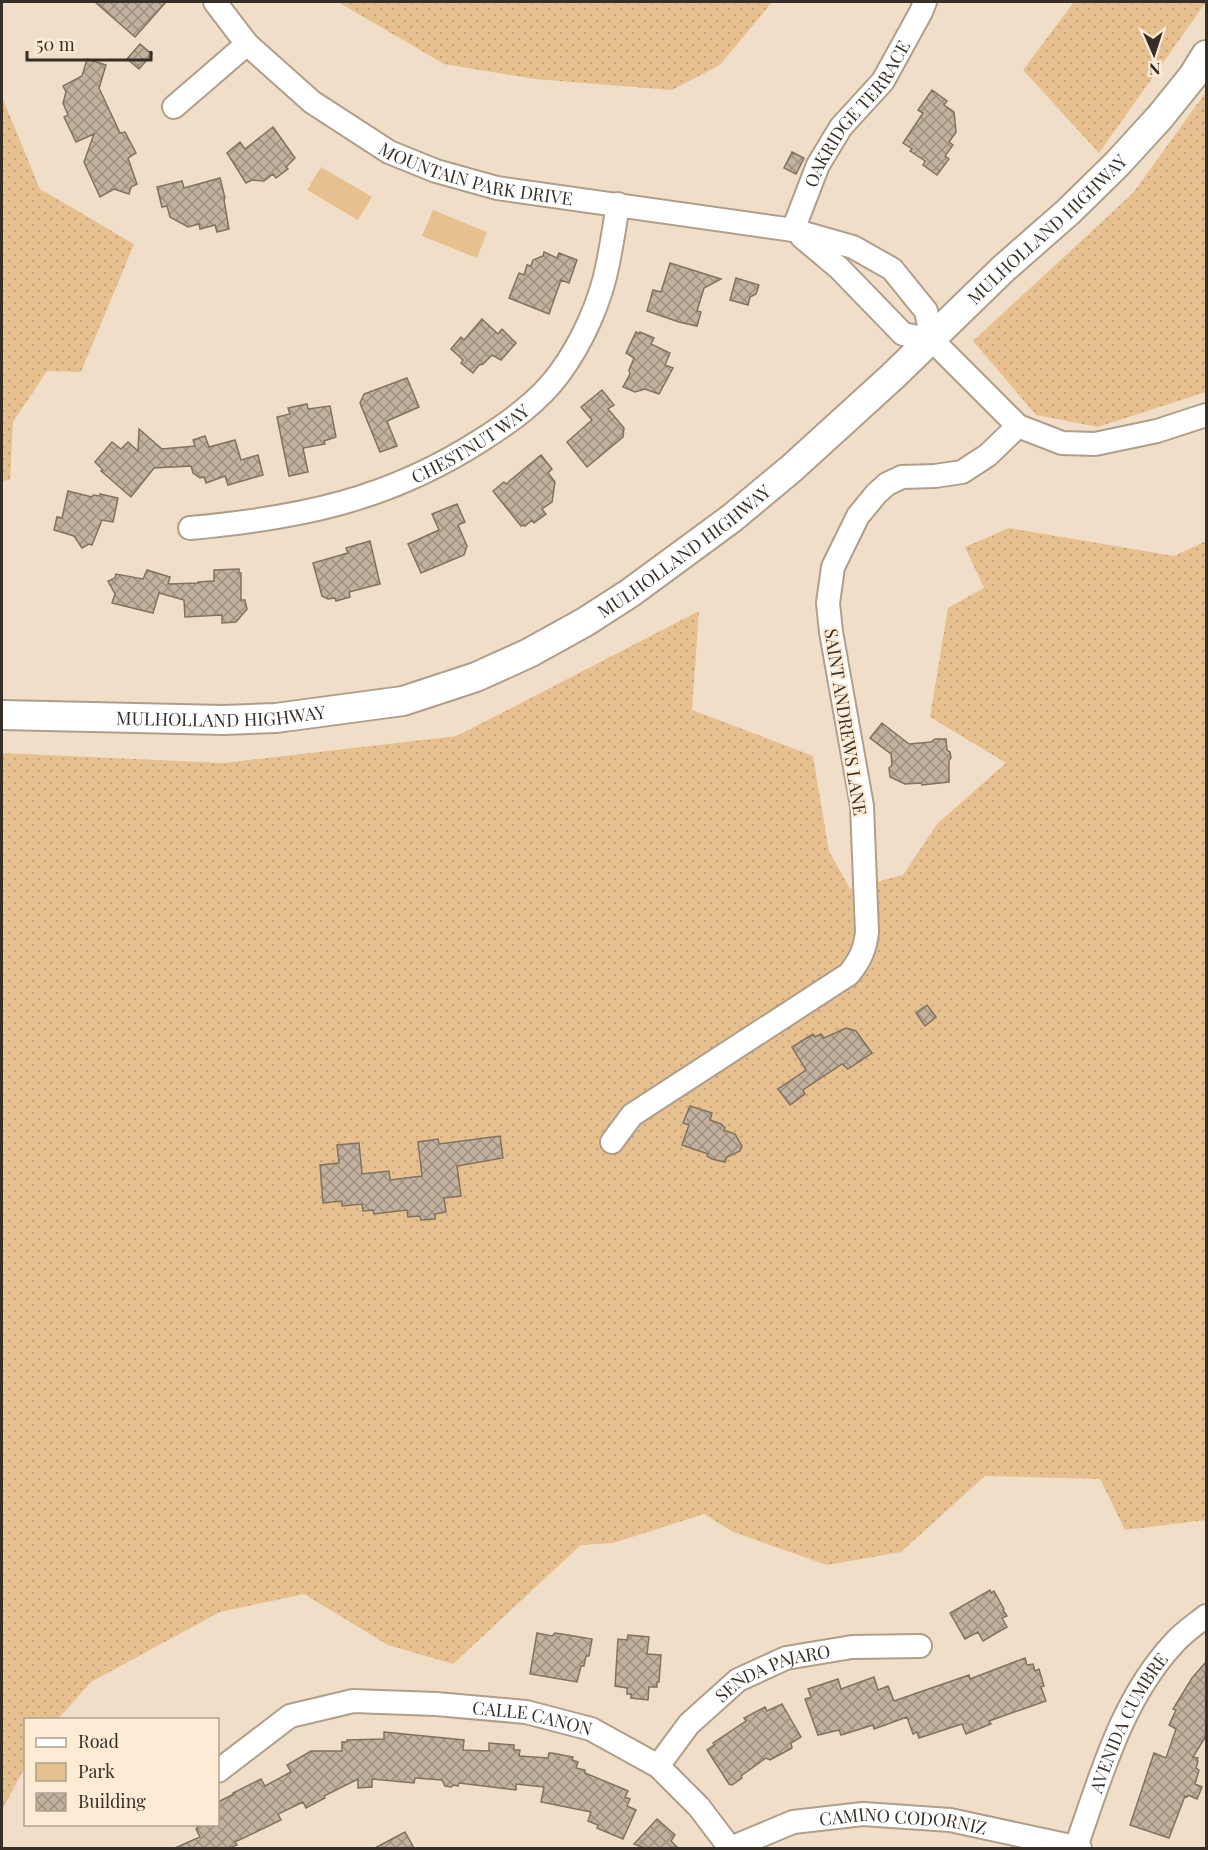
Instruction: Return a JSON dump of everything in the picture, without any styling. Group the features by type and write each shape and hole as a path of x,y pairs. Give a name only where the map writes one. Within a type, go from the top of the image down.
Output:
{"main road":[{"name":"MULHOLLAND HIGHWAY","path":"2,715 276,718 403,701 476,677 529,653 585,622 630,593 732,518 792,468 932,340 1003,269 1068,212 1117,164 1160,117 1193,76 1206,55"}],"street":[{"name":"MOUNTAIN PARK DRIVE","path":"215,2 247,44 312,102 388,152 436,171 497,188 793,230 853,247 892,269 926,311 932,340"},
{"name":"OAKRIDGE TERRACE","path":"793,230 818,165 841,127 883,81 925,2"},
{"path":"174,106 247,44"},
{"name":"CHESTNUT WAY","path":"190,528 237,524 302,513 387,489 431,470 502,427 530,405 558,375 579,341 596,304 608,265 618,204"},
{"path":"793,230 839,268 903,334 932,340 1018,426 1062,443 1095,444 1157,430 1206,415"},
{"path":"860,290 873,276 887,266"},
{"name":"SAINT ANDREWS LANE","path":"612,1142 632,1115 849,974 860,961 867,932 862,806 831,632 828,603 832,567 858,516 887,484 902,477 962,472 988,454 1018,426"},
{"name":"AVENIDA CUMBRE","path":"1078,1848 1114,1740 1142,1684 1175,1642 1206,1616"},
{"name":"SENDA PAJARO","path":"658,1766 689,1724 738,1680 786,1658 852,1647 920,1646"},
{"name":"CALLE CANON","path":"219,1771 290,1716 352,1701 436,1704 526,1712 591,1729 658,1766 699,1807 731,1848"},
{"name":"CAMINO CODORNIZ","path":"731,1848 793,1822 863,1814 950,1820 1078,1848"}],"green space":[{"path":"338,2 772,2 720,65 672,90 535,79 444,64"},
{"path":"1074,2 1206,2 1099,153 1023,70"},
{"path":"1206,92 1206,392 1098,427 1036,415 973,341 1133,193"},
{"path":"2,97 40,189 134,244 81,372 47,371 13,422 10,480 2,481"},
{"path":"321,167 372,197 358,220 307,190"},
{"path":"433,210 487,232 477,258 422,236"},
{"path":"1009,528 1174,556 1206,541 1206,1520 1125,1530 1100,1479 985,1476 901,1552 827,1565 733,1532 704,1514 613,1543 581,1545 453,1664 388,1645 304,1594 220,1612 91,1682 59,1718 24,1718 24,1769 2,1810 2,753 223,763 457,736 699,611 692,710 813,756 829,851 850,889 903,875 937,824 1006,763 930,717 948,608 984,588 965,547"}],"building":[{"path":"95,2 166,2 135,37"},
{"path":"140,44 152,54 139,69 127,59"},
{"path":"87,59 106,65 99,88 120,133 125,132 136,153 128,158 137,184 131,187 129,194 114,189 100,197 84,162 94,134 76,142 64,117 68,115 63,103 66,92 63,86 82,76"},
{"path":"932,90 947,101 944,105 954,112 956,132 949,142 953,145 945,156 949,159 937,175 923,165 925,161 903,143 923,113 918,110"},
{"path":"273,127 295,158 286,167 288,169 276,178 273,174 264,181 252,180 246,183 227,153 240,142 245,149"},
{"path":"792,152 804,158 796,174 784,168"},
{"path":"220,178 229,229 217,232 215,225 200,229 199,224 188,227 170,217 167,206 162,207 157,187 182,181 184,188"},
{"path":"544,252 557,258 559,253 577,260 569,283 561,280 549,314 509,298 519,273 524,275 527,265 531,266 533,260 543,256"},
{"path":"670,263 721,279 704,288 697,311 701,312 697,326 647,311 653,290 661,292"},
{"path":"736,278 759,285 756,294 750,297 748,305 730,300"},
{"path":"482,319 498,334 502,329 516,343 501,360 492,355 473,373 461,363 463,360 451,349 461,337 464,340"},
{"path":"636,332 654,338 651,344 670,353 665,365 673,368 659,394 645,389 635,392 623,387 630,374 629,370 634,358 626,353"},
{"path":"407,378 419,407 387,421 397,446 380,452 360,403 364,394"},
{"path":"602,390 614,405 608,409 624,428 623,437 587,467 567,442 592,420 581,407"},
{"path":"307,404 308,409 330,406 336,437 324,441 325,444 303,448 308,472 289,476 277,417 290,414 288,408"},
{"path":"139,429 162,449 195,446 193,440 205,436 209,447 235,440 241,460 258,455 263,475 228,485 225,476 206,483 204,477 200,478 193,473 191,466 154,468 131,497 101,471 103,470 95,462 112,442 121,449 128,442 138,451"},
{"path":"541,455 552,469 548,473 555,482 552,502 542,509 546,514 534,523 532,520 525,526 521,526 493,491 504,482 506,484"},
{"path":"68,491 92,497 93,495 100,496 100,494 118,498 113,522 102,520 92,545 89,544 82,548 74,536 54,530 57,517 62,518"},
{"path":"457,504 465,522 458,525 467,546 464,555 421,573 408,544 439,530 432,514"},
{"path":"370,541 380,584 349,592 350,597 336,601 335,598 328,599 322,596 313,563 348,553 346,548"},
{"path":"239,569 241,600 245,600 247,609 236,622 222,623 222,615 185,617 184,600 159,593 153,613 112,603 115,594 108,581 115,578 116,574 143,579 147,570 170,577 168,584 198,583 214,581 214,570"},
{"path":"882,723 909,744 946,739 947,750 951,758 949,760 949,782 905,784 890,777 891,754 870,738"},
{"path":"927,1005 936,1017 925,1026 916,1013"},
{"path":"846,1028 856,1031 872,1053 848,1069 842,1064 803,1090 805,1094 790,1105 778,1089 806,1070 792,1047 813,1034 815,1037 821,1034 824,1038"},
{"path":"690,1106 712,1113 710,1120 721,1124 724,1130 735,1134 742,1146 740,1151 727,1157 725,1162 712,1159 707,1156 708,1154 682,1145 689,1125 683,1123"},
{"path":"500,1136 503,1158 457,1166 461,1196 444,1198 446,1212 435,1214 435,1219 421,1220 420,1216 408,1217 407,1210 374,1214 373,1210 363,1211 362,1204 342,1206 342,1201 323,1203 320,1165 339,1163 337,1145 359,1143 362,1174 389,1171 390,1180 422,1176 418,1142 438,1139 439,1144"},
{"path":"990,1590 991,1593 994,1591 1004,1609 1007,1616 1002,1618 1007,1627 983,1641 978,1632 965,1639 950,1613"},
{"path":"537,1633 552,1636 555,1633 592,1639 589,1656 586,1656 584,1666 581,1666 577,1682 530,1674"},
{"path":"628,1635 649,1637 647,1654 661,1655 659,1682 657,1682 657,1687 649,1687 648,1700 631,1698 631,1694 627,1694 627,1688 615,1686 618,1639 627,1640"},
{"path":"1025,1658 1027,1665 1033,1664 1035,1671 1039,1669 1044,1686 1041,1687 1046,1701 989,1721 991,1724 966,1734 962,1724 919,1738 917,1732 913,1734 907,1717 874,1729 873,1725 841,1735 839,1730 818,1735 805,1699 811,1697 808,1689 838,1679 841,1689 874,1677 878,1690 888,1686 894,1701 969,1675 970,1679"},
{"path":"1206,1662 1206,1736 1193,1757 1198,1758 1196,1768 1199,1770 1195,1784 1202,1787 1197,1799 1185,1796 1169,1838 1130,1825 1154,1753 1166,1758 1176,1729 1169,1725 1176,1710 1173,1709 1192,1678"},
{"path":"782,1704 801,1737 791,1743 792,1748 770,1760 766,1758 741,1776 742,1778 732,1785 729,1784 707,1750 714,1745 713,1743 746,1721 744,1718 765,1707 767,1711"},
{"path":"384,1732 464,1740 463,1750 489,1751 489,1743 514,1745 514,1750 520,1750 519,1756 548,1758 549,1753 552,1753 573,1757 572,1760 578,1762 576,1768 585,1770 585,1773 628,1791 625,1797 630,1799 627,1806 636,1810 623,1839 597,1828 598,1825 588,1821 591,1812 541,1802 544,1787 516,1784 516,1790 459,1783 458,1786 451,1787 445,1786 442,1780 415,1778 414,1783 372,1779 372,1787 358,1788 358,1779 306,1808 303,1802 278,1814 281,1820 235,1842 237,1845 229,1848 175,1848 200,1837 196,1829 200,1826 219,1826 219,1802 261,1779 265,1786 291,1772 287,1765 311,1751 342,1751 342,1742 347,1742 347,1740 384,1739"},
{"path":"657,1819 675,1835 671,1841 678,1848 644,1848 634,1844"},
{"path":"405,1832 414,1848 375,1848"}]}
